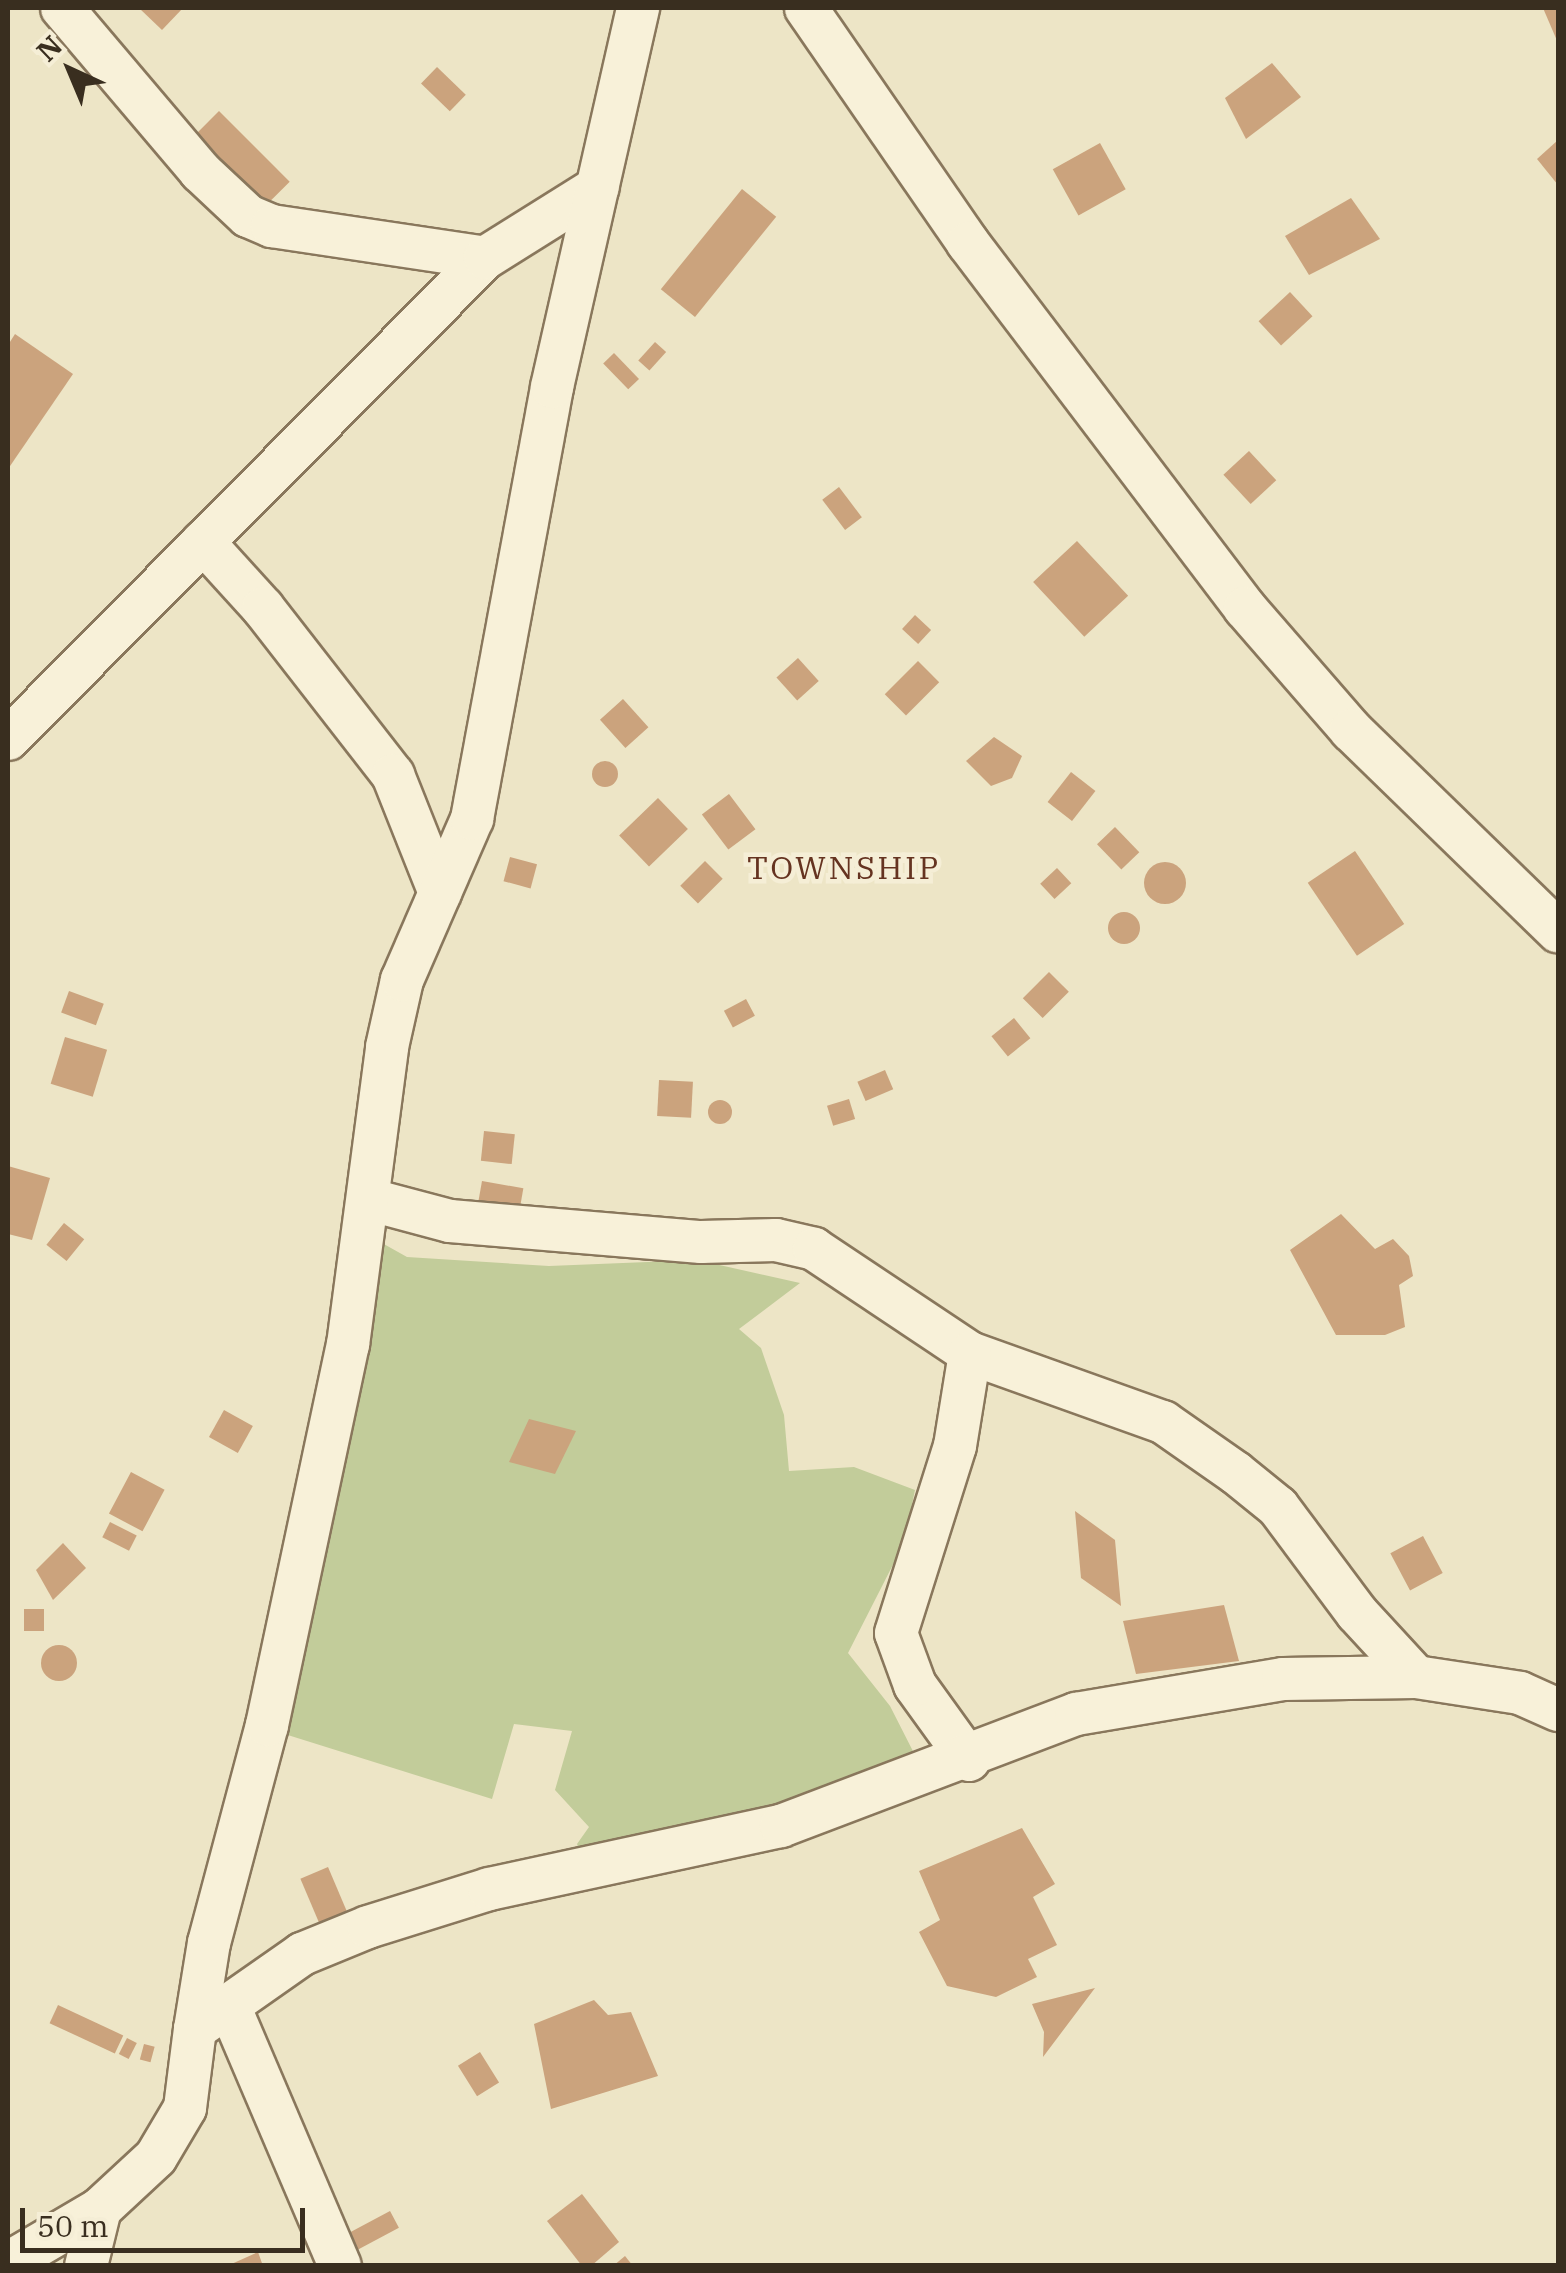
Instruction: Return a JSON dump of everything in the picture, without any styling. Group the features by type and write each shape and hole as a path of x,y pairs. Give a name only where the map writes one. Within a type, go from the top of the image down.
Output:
{"street":[{"path":"62,8 200,171 248,216 272,226 485,258"},
{"path":"8,2263 100,2210 172,2135 185,2108 213,2018 209,1943 266,1725 348,1346 371,1200 387,1048 402,980 472,819 534,474 638,8"},
{"path":"806,8 968,243 1245,608 1351,730 1558,931"},
{"path":"8,739 485,258 598,188"},
{"path":"202,542 263,608 393,775 440,893"},
{"path":"371,1200 450,1221 702,1242 776,1240 814,1248 970,1353 1163,1422 1236,1473 1287,1517 1357,1613 1416,1677"},
{"path":"969,1760 916,1684 896,1634 955,1446 970,1353"},
{"path":"213,2018 302,1954 368,1927 489,1890 781,1826 969,1760 1076,1714 1283,1679 1416,1677 1520,1692 1558,1710"},
{"path":"213,2018 340,2266"},
{"path":"86,2266 100,2210"}],"green space":[{"path":"382,1243 407,1257 549,1266 697,1260 800,1283 739,1329 761,1348 784,1415 789,1471 854,1467 915,1490 904,1543 848,1653 890,1706 920,1765 589,1877 577,1844 589,1827 555,1790 572,1731 514,1724 492,1799 275,1731"}],"building":[{"path":"139,8 183,8 162,30"},
{"path":"1543,8 1558,8 1558,43"},
{"path":"1272,63 1301,97 1246,139 1225,98"},
{"path":"437,67 466,95 450,111 421,84"},
{"path":"219,111 290,182 264,208 193,137"},
{"path":"1558,140 1558,185 1537,159"},
{"path":"1100,143 1126,189 1078,216 1053,169"},
{"path":"742,189 776,217 695,317 661,289"},
{"path":"1351,198 1380,239 1309,275 1285,236"},
{"path":"1290,292 1313,316 1281,345 1259,321"},
{"path":"15,334 73,374 8,469 8,345"},
{"path":"655,342 666,352 649,371 638,361"},
{"path":"614,353 639,379 628,389 603,363"},
{"path":"1249,451 1276,480 1251,504 1223,475"},
{"path":"839,487 862,517 845,530 822,500"},
{"path":"1077,541 1128,596 1084,637 1033,582"},
{"path":"915,615 931,630 918,644 902,629"},
{"path":"798,658 819,681 797,700 776,677"},
{"path":"918,661 939,682 906,715 885,694"},
{"path":"623,699 648,727 625,748 600,720"},
{"path":"994,737 1022,756 1012,778 991,786 966,761"},
{"path":"605,761 614,765 618,774 614,783 605,787 596,783 592,774 596,765"},
{"path":"1071,772 1095,791 1072,821 1048,802"},
{"path":"729,794 755,829 728,850 702,814"},
{"path":"658,798 688,829 649,866 619,836"},
{"path":"1115,827 1139,852 1121,870 1097,844"},
{"path":"1355,851 1404,924 1357,956 1308,883"},
{"path":"510,857 537,864 531,888 504,881"},
{"path":"705,861 723,879 698,903 680,886"},
{"path":"1165,862 1180,868 1186,883 1180,898 1165,904 1150,898 1144,883 1150,868"},
{"path":"1057,868 1071,883 1055,899 1040,884"},
{"path":"1124,912 1136,916 1140,928 1136,940 1124,944 1112,940 1108,928 1112,916"},
{"path":"1049,972 1069,992 1043,1018 1023,998"},
{"path":"69,991 104,1004 96,1025 61,1013"},
{"path":"746,999 755,1016 733,1028 724,1011"},
{"path":"1014,1018 1030,1038 1008,1056 991,1036"},
{"path":"65,1037 107,1050 93,1097 51,1084"},
{"path":"885,1070 893,1089 866,1101 857,1082"},
{"path":"659,1080 693,1082 691,1118 657,1116"},
{"path":"849,1099 855,1119 833,1126 827,1106"},
{"path":"715,1100 725,1100 732,1112 725,1124 715,1124 708,1117 708,1107"},
{"path":"484,1131 515,1134 512,1164 481,1161"},
{"path":"8,1166 50,1178 32,1240 8,1234"},
{"path":"482,1181 523,1188 519,1214 477,1207"},
{"path":"1341,1214 1375,1249 1393,1239 1409,1256 1413,1276 1399,1285 1405,1327 1385,1335 1336,1335 1290,1250"},
{"path":"64,1223 84,1239 67,1261 46,1245"},
{"path":"224,1410 253,1426 238,1453 209,1437"},
{"path":"529,1419 576,1431 555,1474 509,1462"},
{"path":"131,1472 165,1490 142,1531 109,1513"},
{"path":"1075,1511 1115,1540 1121,1606 1081,1578"},
{"path":"110,1522 137,1536 129,1551 102,1537"},
{"path":"1423,1536 1443,1573 1410,1590 1390,1553"},
{"path":"63,1543 86,1568 53,1600 36,1570"},
{"path":"1224,1605 1239,1661 1136,1674 1123,1621"},
{"path":"24,1609 44,1609 44,1631 24,1631"},
{"path":"59,1645 72,1650 77,1663 72,1676 59,1681 46,1676 41,1663 46,1650"},
{"path":"1022,1828 1055,1884 1033,1897 1057,1945 1028,1959 1037,1977 996,1997 947,1986 919,1932 940,1920 919,1871"},
{"path":"328,1867 350,1919 322,1930 300,1879"},
{"path":"1095,1988 1043,2057 1044,2032 1032,2004"},
{"path":"594,2000 608,2015 631,2012 658,2076 551,2109 534,2024"},
{"path":"58,2005 123,2035 115,2054 50,2023"},
{"path":"127,2038 137,2043 129,2059 119,2054"},
{"path":"144,2044 155,2047 150,2062 140,2059"},
{"path":"480,2052 499,2083 477,2096 458,2066"},
{"path":"582,2194 619,2242 591,2266 582,2266 547,2221"},
{"path":"390,2211 399,2228 353,2252 344,2235"},
{"path":"258,2252 263,2266 227,2266"},
{"path":"625,2256 633,2266 613,2266"}],"district":[{"name":"TOWNSHIP","path":"844,867"}]}
